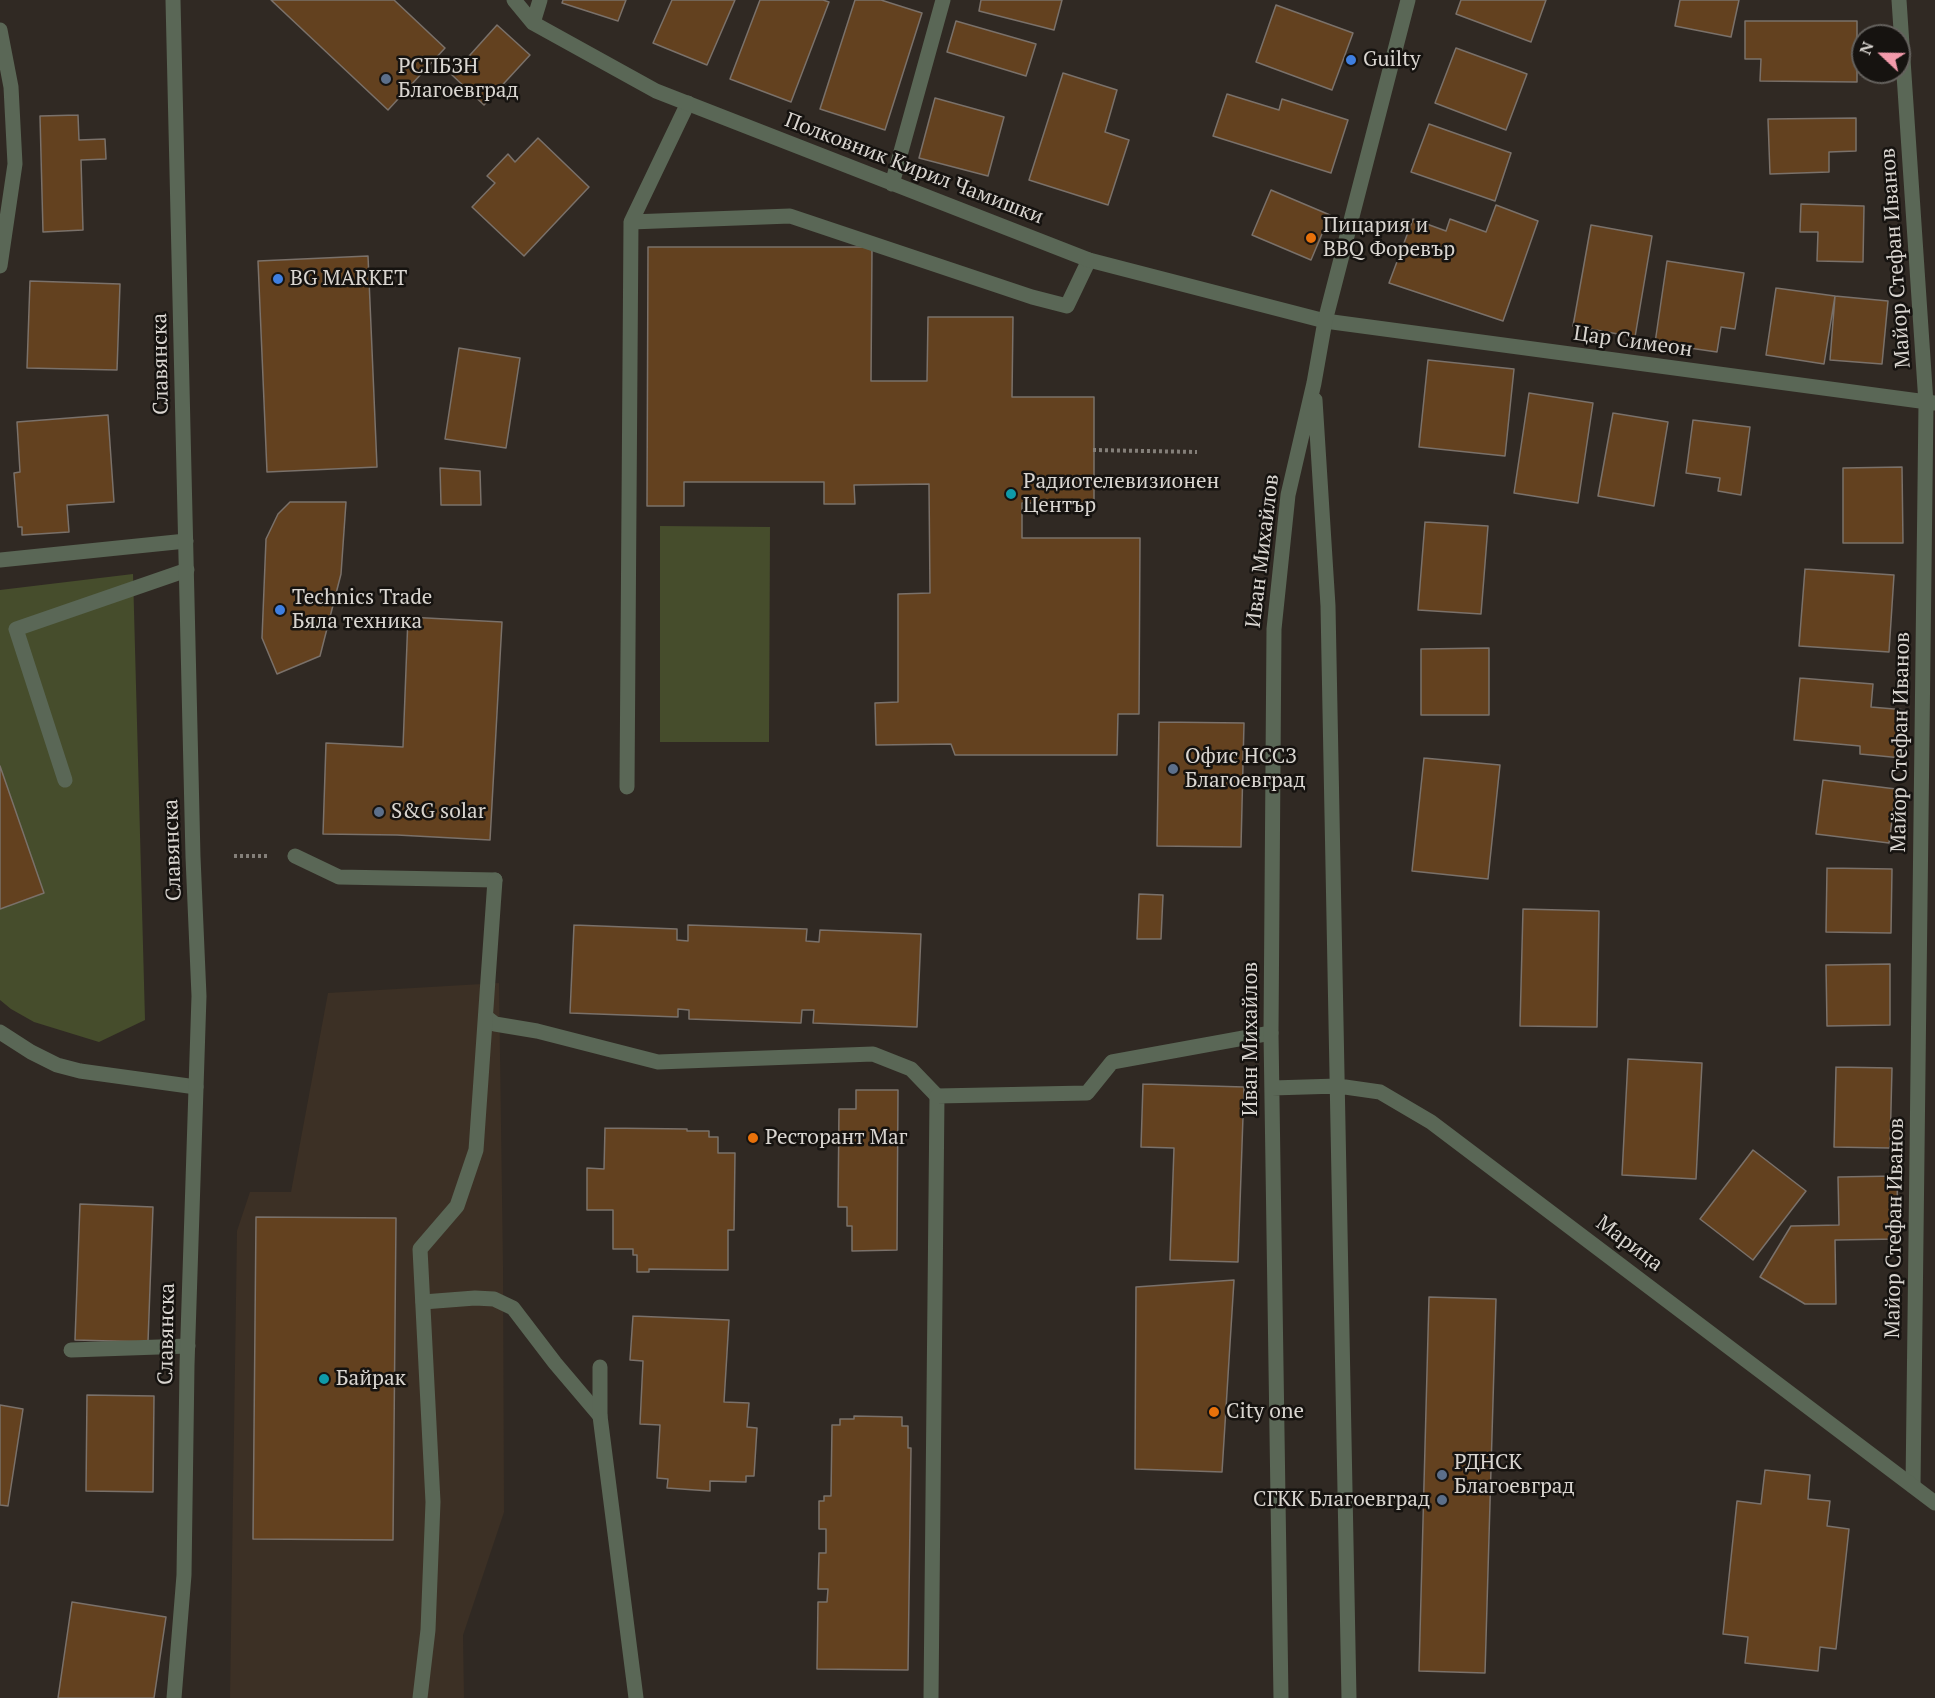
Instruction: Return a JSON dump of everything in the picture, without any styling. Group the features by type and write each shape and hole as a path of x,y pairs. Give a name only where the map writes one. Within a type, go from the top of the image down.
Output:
{"street":[{"name":"Славянска","path":"173,0 193,857 199,996 188,1346 184,1575 174,1698"},
{"name":"Полковник Кирил Чамишки","path":"514,0 533,23 656,91 1089,260 1325,321"},
{"path":"533,23 540,0"},
{"path":"892,184 943,0"},
{"name":"Иван Михайлов","path":"1281,1698 1271,1033 1274,629 1288,495 1314,383 1325,321 1408,0"},
{"name":"Майор Стефан Иванов","path":"1899,0 1931,403 1913,1486"},
{"path":"0,30 11,87 15,164 0,266"},
{"path":"627,787 631,222 688,103"},
{"path":"631,222 790,216 1032,297 1067,306 1089,260"},
{"name":"Цар Симеон","path":"1325,321 1931,403"},
{"name":"Иван Михайлов","path":"1314,383 1328,606 1349,1698"},
{"path":"0,560 186,541"},
{"path":"65,780 16,629 187,570"},
{"path":"295,856 339,877 495,880 476,1150 456,1206 420,1249 433,1502 428,1630 420,1698"},
{"path":"486,1017 495,1024 537,1031 658,1062 873,1054 911,1069 938,1096 932,1698"},
{"path":"0,1032 57,1065 80,1071 196,1087"},
{"path":"938,1096 1087,1093 1112,1062 1271,1033"},
{"name":"Марица","path":"1272,1088 1338,1086 1380,1092 1431,1122 1935,1503"},
{"path":"423,1302 475,1298 494,1299 513,1308 600,1416"},
{"path":"71,1350 188,1346"},
{"path":"600,1367 600,1416 636,1698"}],"path":[{"path":"1093,450 1197,452"},
{"path":"234,856 258,856"}],"shaded area":[{"path":"499,983 504,1512 463,1635 464,1698 230,1698 237,1231 250,1192 291,1192 328,993"}],"green space":[{"path":"660,526 770,527 769,742 660,742"},
{"path":"133,574 145,1020 99,1042 34,1022 0,1000 0,590"}],"building":[{"name":"РСПБЗН Благоевград","path":"271,0 394,0 445,48 388,110"},
{"path":"563,0 626,0 618,21 562,3"},
{"path":"672,0 735,0 707,65 653,43"},
{"path":"760,0 823,0 829,2 791,102 730,79"},
{"path":"855,0 881,0 922,13 885,130 820,109"},
{"path":"981,0 1062,0 1054,30 979,11"},
{"path":"1461,0 1546,0 1531,42 1456,14"},
{"path":"1680,0 1739,0 1731,37 1675,26"},
{"path":"1276,5 1353,33 1332,90 1256,62"},
{"path":"956,21 1036,44 1026,76 947,52"},
{"path":"1745,21 1857,21 1857,24 1851,24 1851,82 1760,81 1761,59 1745,59"},
{"path":"497,25 530,55 484,105 452,75"},
{"path":"1456,48 1527,74 1506,130 1435,103"},
{"path":"1063,73 1117,90 1105,132 1129,140 1108,205 1029,180"},
{"path":"1227,94 1279,110 1282,99 1348,120 1331,173 1213,136"},
{"path":"935,98 1004,117 988,176 919,158"},
{"path":"78,115 79,140 105,139 106,159 81,160 83,230 43,232 40,116"},
{"path":"1856,118 1856,151 1829,152 1829,172 1770,174 1768,119"},
{"path":"1429,124 1511,153 1495,201 1411,172"},
{"path":"538,138 589,187 524,256 472,207 495,183 487,176 508,154 515,162"},
{"path":"1271,190 1330,215 1311,260 1252,235"},
{"path":"1801,204 1864,206 1863,262 1817,261 1818,232 1800,232"},
{"path":"1496,205 1538,221 1503,321 1389,283 1413,219 1446,231 1450,219 1486,232"},
{"path":"1591,225 1652,236 1635,337 1573,326"},
{"name":"Радиотелевизионен Център","path":"648,247 872,247 871,381 927,381 928,317 1013,317 1012,397 1094,397 1094,503 1022,503 1022,538 1140,538 1139,714 1118,714 1117,755 955,755 951,744 876,745 875,703 898,702 898,594 930,593 929,484 854,485 855,504 824,504 824,482 684,482 684,506 647,506"},
{"path":"368,256 377,467 267,472 258,261"},
{"path":"1667,261 1744,273 1735,329 1721,327 1717,352 1655,343"},
{"path":"30,281 120,284 117,370 27,368"},
{"path":"1776,288 1835,296 1824,364 1766,355"},
{"path":"1835,296 1888,301 1882,364 1830,360"},
{"path":"459,348 520,358 506,448 445,439"},
{"path":"1428,360 1514,369 1505,456 1419,447"},
{"path":"1529,393 1593,403 1578,503 1514,493"},
{"path":"1613,413 1668,422 1654,506 1598,496"},
{"path":"108,415 114,502 67,505 69,532 22,535 22,527 18,527 14,473 20,472 17,422"},
{"path":"1693,420 1750,427 1741,495 1718,491 1720,478 1686,473"},
{"path":"1902,467 1903,543 1843,543 1843,468"},
{"path":"440,468 480,471 481,505 441,505"},
{"path":"290,502 346,502 341,574 320,656 277,674 262,638 266,539 278,514"},
{"path":"1425,522 1488,526 1481,614 1418,610"},
{"path":"1805,569 1894,575 1889,652 1799,646"},
{"path":"408,617 502,622 490,840 323,834 326,743 403,747"},
{"path":"1489,648 1489,715 1421,715 1421,649"},
{"path":"1800,678 1873,684 1871,707 1906,710 1902,758 1860,754 1860,746 1794,740"},
{"path":"1159,722 1244,723 1241,847 1157,846"},
{"path":"1424,758 1500,765 1488,879 1412,871"},
{"path":"0,766 44,893 0,909"},
{"path":"1823,780 1896,789 1889,843 1816,834"},
{"path":"1827,868 1892,869 1891,933 1826,932"},
{"path":"1139,894 1163,895 1161,939 1137,939"},
{"path":"1523,909 1599,911 1597,1027 1520,1026"},
{"path":"574,925 677,929 677,940 688,941 688,925 807,929 806,941 819,942 820,930 921,934 917,1027 813,1023 814,1010 802,1010 801,1023 689,1019 689,1010 678,1009 678,1017 570,1013"},
{"path":"1890,964 1890,1025 1827,1026 1826,965"},
{"path":"1628,1059 1702,1063 1696,1179 1622,1175"},
{"path":"1836,1067 1892,1068 1890,1148 1834,1147"},
{"path":"1143,1084 1244,1087 1238,1262 1170,1260 1174,1148 1141,1147"},
{"path":"856,1090 898,1090 897,1250 852,1251 852,1226 847,1226 847,1207 838,1207 839,1109 856,1109"},
{"path":"605,1128 709,1131 709,1137 718,1137 718,1153 735,1153 734,1230 728,1230 728,1270 649,1269 649,1272 637,1272 637,1255 633,1255 633,1249 613,1249 613,1210 587,1210 587,1168 604,1169"},
{"path":"1753,1150 1806,1191 1753,1260 1700,1219"},
{"path":"1897,1176 1898,1239 1835,1240 1836,1304 1805,1304 1760,1277 1791,1226 1839,1225 1838,1177"},
{"path":"80,1204 153,1207 148,1342 75,1340"},
{"name":"Байрак","path":"256,1217 396,1218 393,1540 253,1539"},
{"path":"1234,1280 1222,1472 1135,1469 1136,1287"},
{"path":"1429,1297 1496,1299 1485,1673 1419,1671"},
{"path":"633,1316 729,1320 724,1402 749,1403 747,1427 757,1428 754,1476 746,1476 746,1482 710,1481 710,1491 667,1488 668,1479 657,1478 660,1425 640,1424 643,1361 630,1360"},
{"path":"87,1395 154,1396 153,1492 86,1491"},
{"path":"0,1405 23,1409 8,1506 0,1505"},
{"path":"854,1416 902,1417 902,1426 908,1426 908,1448 911,1448 908,1670 817,1669 818,1602 827,1602 828,1589 818,1589 819,1553 826,1553 826,1529 819,1529 819,1501 824,1501 824,1496 831,1496 832,1425 840,1425 840,1419 854,1419"},
{"path":"1765,1470 1810,1475 1808,1499 1830,1501 1827,1526 1849,1529 1836,1649 1820,1647 1818,1671 1745,1663 1748,1637 1723,1634 1737,1501 1761,1504"},
{"path":"72,1602 166,1617 154,1698 58,1698"}],"place":[{"name":"Guilty","path":"1351,60"},
{"name":"РСПБЗН Благоевград","path":"386,79"},
{"name":"Пицария и BBQ Форевър","path":"1311,238"},
{"name":"BG MARKET","path":"278,279"},
{"name":"Радиотелевизионен Център","path":"1011,494"},
{"name":"Technics Trade Бяла техника","path":"280,610"},
{"name":"Офис НССЗ Благоевград","path":"1173,769"},
{"name":"S&G solar","path":"379,812"},
{"name":"Ресторант Маг","path":"753,1138"},
{"name":"Байрак","path":"324,1379"},
{"name":"City one","path":"1214,1412"},
{"name":"РДНСК Благоевград","path":"1442,1475"},
{"name":"СГКК Благоевград","path":"1442,1500"}]}
